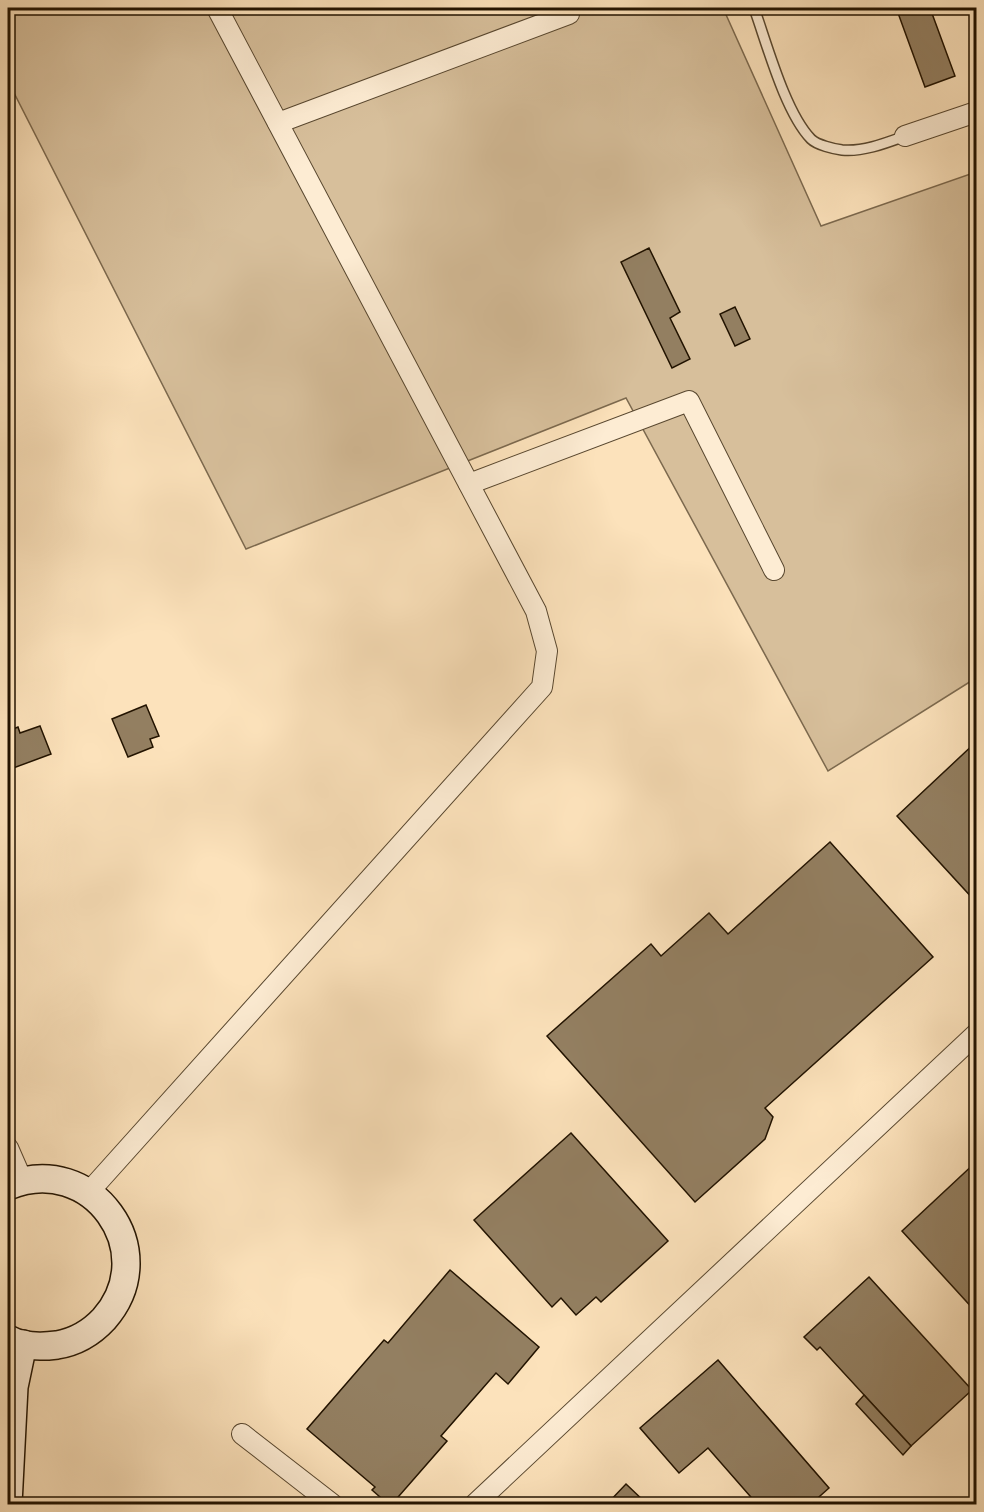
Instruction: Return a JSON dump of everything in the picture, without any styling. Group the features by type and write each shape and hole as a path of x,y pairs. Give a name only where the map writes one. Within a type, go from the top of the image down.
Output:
{"main road":[{"path":"8,1504 15,1342 41,1347 69,1343 94,1329 113,1308 124,1281 126,1252 117,1224 100,1202 76,1185 48,1178 15,1183"}],"street":[{"path":"88,1193 542,687 548,651 536,611 217,8"},
{"path":"278,123 569,14"},
{"path":"905,136 976,112"},
{"path":"469,484 689,401 774,570"},
{"path":"475,1504 976,1034"},
{"path":"8,1148 15,1183"},
{"path":"242,1434 332,1504"}],"lane":[{"path":"754,8 797,122 813,141 842,150 873,147 905,136"}],"shaded area":[{"path":"8,8 723,8 821,226 976,172 976,678 828,771 626,398 246,549 8,81"}],"building":[{"path":"912,8 930,8 955,76 925,87 898,13"},
{"path":"649,248 680,312 670,318 690,359 672,368 621,262"},
{"path":"735,307 750,339 735,346 720,314"},
{"path":"146,705 159,736 150,739 153,747 128,757 112,719"},
{"path":"40,726 51,754 8,770 8,731 18,727 20,733"},
{"path":"976,742 976,902 897,816"},
{"path":"830,842 933,957 765,1108 773,1117 765,1139 695,1202 547,1036 651,944 661,956 709,913 728,934"},
{"path":"571,1133 668,1241 601,1302 596,1297 576,1315 561,1298 552,1307 474,1220"},
{"path":"976,1162 976,1312 902,1231"},
{"path":"450,1270 539,1347 508,1384 496,1373 441,1436 447,1441 392,1504 388,1504 372,1490 375,1487 307,1429 384,1340 388,1343"},
{"path":"869,1277 972,1390 911,1446 820,1347 817,1350 804,1337"},
{"path":"718,1360 829,1488 811,1504 757,1504 708,1448 679,1473 640,1428"},
{"path":"864,1395 911,1446 903,1455 856,1404"},
{"path":"626,1484 647,1504 607,1504"}]}
